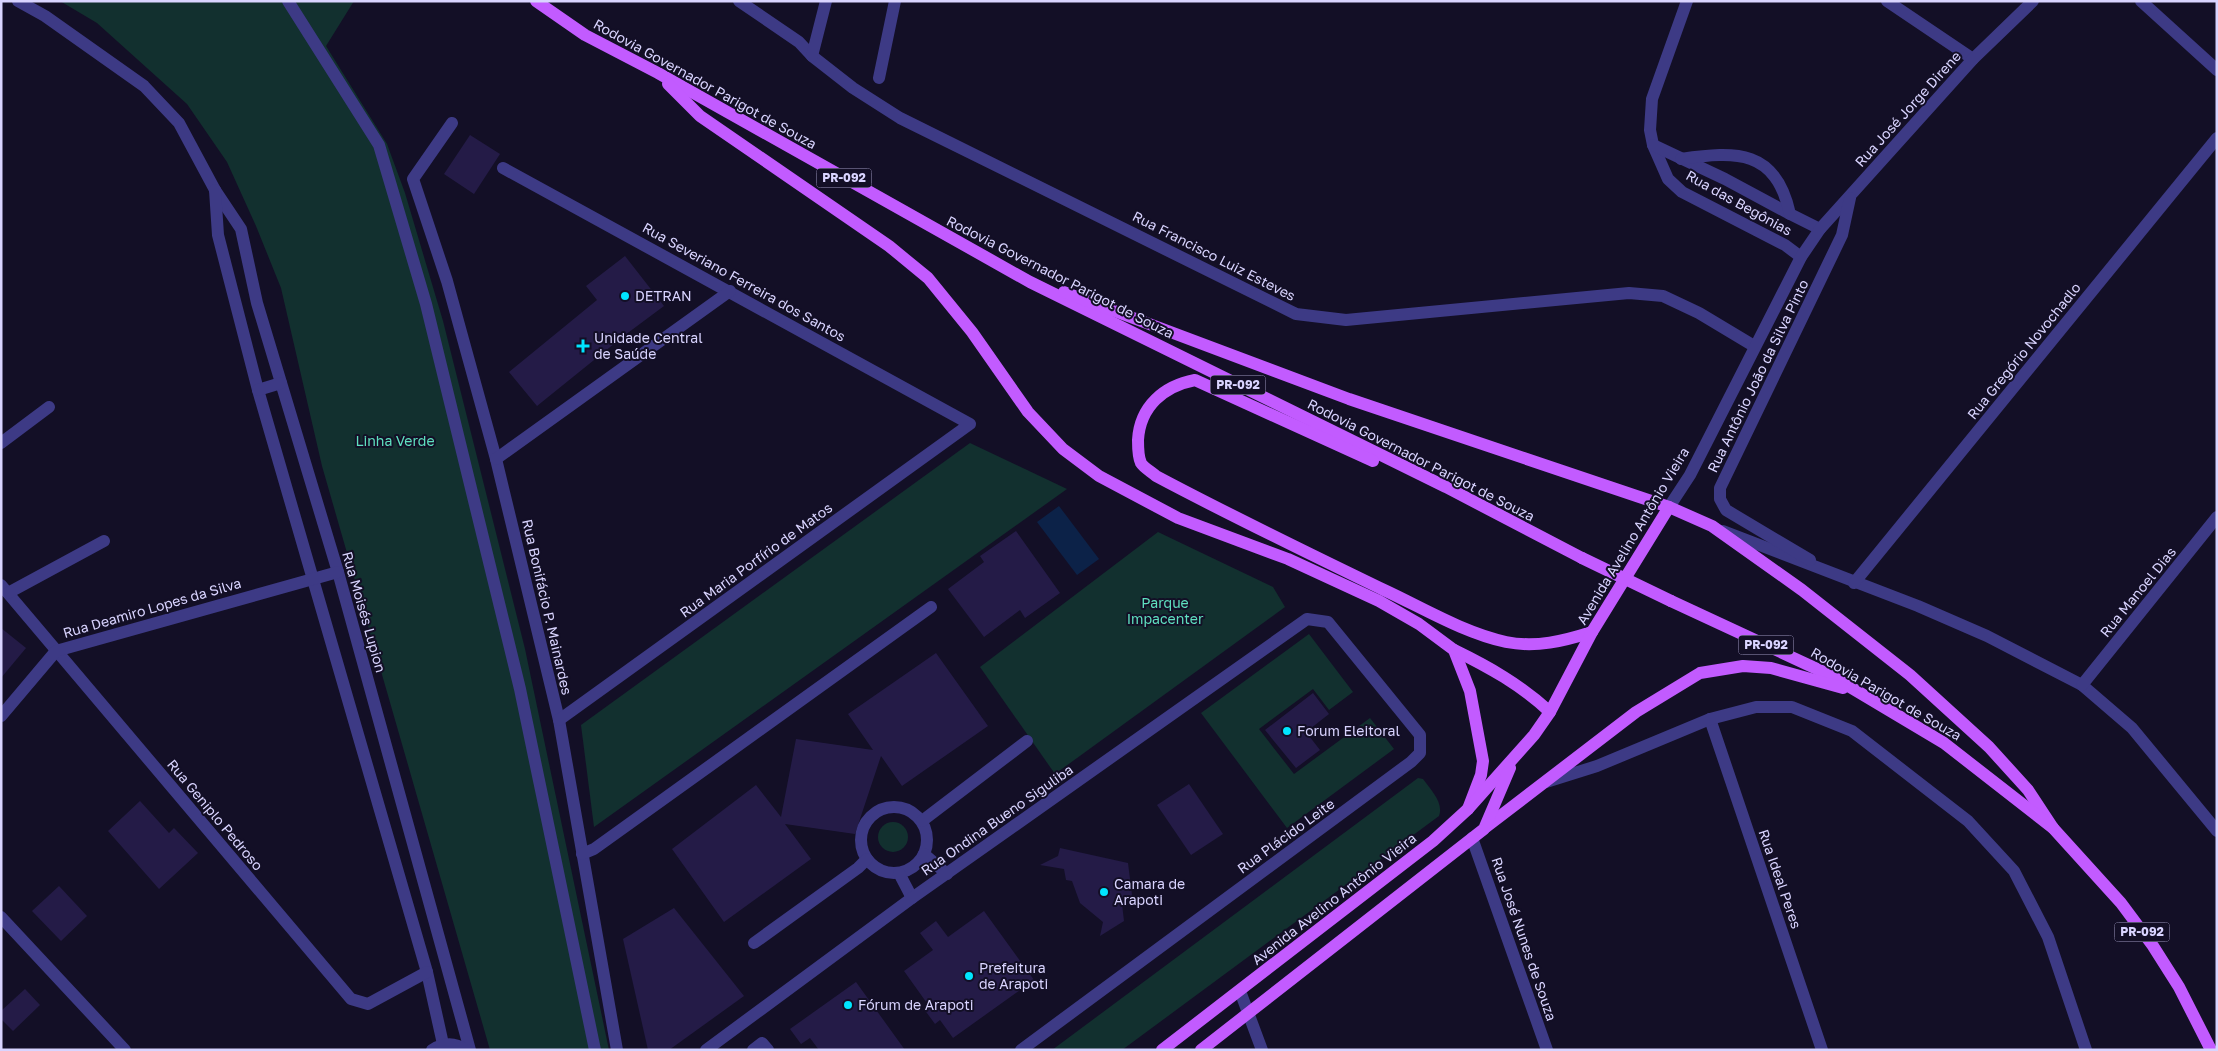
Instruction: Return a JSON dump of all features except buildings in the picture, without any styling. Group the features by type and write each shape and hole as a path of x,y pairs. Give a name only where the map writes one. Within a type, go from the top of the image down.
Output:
{"main road":[{"name":"Rodovia Governador Parigot de Souza","path":"536,1 584,35 658,73 1030,282 1446,487 1582,558"},
{"path":"658,73 700,116 835,211 889,246 928,278 972,332 1028,412 1063,449 1099,476 1178,518 1288,559 1379,601 1419,624 1454,650 1504,675 1526,690 1550,712"},
{"path":"1030,282 1087,298 1350,399 1669,507 1712,526 1802,590 1910,675 1989,747 2028,790 2053,828"},
{"path":"1446,487 1391,470 1195,380 1170,387 1156,398 1148,408 1138,429 1138,448 1141,463 1156,476 1328,563 1472,632 1508,642 1534,643 1561,642 1592,632"},
{"name":"Avenida Avelino Antônio Vieira","path":"1162,1050 1433,842 1468,809 1534,735 1550,712 1592,632 1669,507"},
{"name":"Rodovia Parigot de Souza","path":"1582,558 1830,675 1944,742 2053,828"},
{"path":"1454,650 1470,691 1483,761 1481,775 1468,809"},
{"path":"1201,1050 1636,712 1700,673 1743,666 1771,668 1860,693"},
{"name":"Avenida Avelino Antônio Vieira","path":"1484,829 1513,758"},
{"name":"PR-092","path":"2053,828 2120,903 2153,946 2179,987 2211,1050"}],"street":[{"name":"Rua Moisés Lupion","path":"18,1 44,16 144,86 180,123 215,190 241,229 257,303 338,572 470,1050"},
{"path":"288,1 379,145 426,304 520,689 595,1050"},
{"name":"Rua Francisco Luiz Esteves","path":"739,1 799,42 812,56 853,88 900,118 1296,314 1346,320 1629,293 1663,296 1699,313 1754,346"},
{"path":"812,56 826,1"},
{"path":"879,78 896,1"},
{"name":"Rua das Begônias","path":"1687,1 1652,99 1650,130 1653,145 1668,179 1682,192 1785,245 1801,257"},
{"path":"1887,1 1974,59"},
{"name":"Rua José Jorge Direne","path":"1811,243 1820,229 1850,195 1974,59 2033,1"},
{"path":"2141,1 2217,70"},
{"name":"Rua Bonifácio P. Mainardes","path":"452,123 413,179 447,281 496,459 558,720 617,1050"},
{"name":"Rua Gregório Novochadlo","path":"1854,583 2217,138"},
{"name":"Rua das Begônias","path":"1653,145 1725,178 1820,229"},
{"name":"Rua das Begônias","path":"1680,159 1719,153 1753,159 1764,166 1776,179 1786,195 1790,214"},
{"name":"Rua Severiano Ferreira dos Santos","path":"503,168 970,424"},
{"name":"Rua Moisés Lupion","path":"215,190 218,235 258,390 427,972 437,1047"},
{"name":"Rua Antônio João da Silva Pinto","path":"1831,574 1792,548 1726,510 1720,499 1720,488 1842,235 1850,195"},
{"name":"Avenida Avelino Antônio Vieira","path":"1669,507 1690,475 1754,346 1801,257 1811,243"},
{"path":"496,459 730,291"},
{"path":"258,390 281,383"},
{"path":"1,443 49,406"},
{"name":"Rua Maria Porfírio de Matos","path":"558,720 970,424"},
{"name":"Rua Manoel Dias","path":"2082,685 2217,517"},
{"name":"Rua Antônio João da Silva Pinto","path":"1712,526 1854,583 1918,606 1987,636 2082,685 2132,728 2217,831"},
{"path":"4,589 104,541"},
{"name":"Rua Deamiro Lopes da Silva","path":"1,716 56,651 338,572"},
{"name":"Rua Geniplo Pedroso","path":"4,589 351,1000 368,1004 427,972"},
{"path":"582,854 594,849 931,607"},
{"name":"Rua Ondina Bueno Siguliba","path":"706,1050 912,898 1307,619"},
{"name":"Rua Plácido Leite","path":"1020,1050 1403,768 1420,753 1420,735 1328,622 1307,619"},
{"path":"1543,783 1596,766 1710,719 1756,707 1792,707 1852,731 1968,821 2014,872 2048,937 2086,1050"},
{"name":"Rua Ideal Peres","path":"1710,719 1822,1050"},
{"path":"922,820 1027,741"},
{"path":"887,807 898,807 908,810 922,820 927,834 924,854 911,869 899,873 881,871 866,859 861,848 860,838 863,827 876,812 887,807"},
{"name":"Rua José Nunes de Souza","path":"1472,838 1547,1050"},
{"path":"924,854 947,874"},
{"path":"754,943 858,868 866,859"},
{"path":"899,873 912,898"},
{"path":"1,917 125,1050"},
{"path":"1240,991 1247,1015 1262,1050"},
{"path":"753,1050 762,1043 768,1050"},
{"path":"437,1047 454,1044 466,1050"}],"green space":[{"name":"Linha Verde","path":"60,1 354,1 326,46 387,144 405,193 443,321 525,649 609,1050 490,1050 322,466 281,288 256,226 227,162 187,104 97,23"},
{"path":"970,443 1067,489 594,827 581,725"},
{"name":"Parque Impacenter","path":"1158,532 1273,587 1285,607 1055,774 980,667"},
{"path":"1309,634 1353,692 1329,710 1313,689 1259,729 1294,774 1370,718 1394,749 1287,828 1201,713"},
{"path":"1418,778 1423,779 1436,797 1440,806 1439,816 1122,1050 1052,1050"},
{"path":"893,822 904,826 908,837 904,848 893,852 882,848 878,837 882,826"}],"water":[{"path":"1059,506 1099,559 1077,575 1037,522"}],"place":[{"name":"DETRAN","path":"625,296"},
{"name":"Unidade Central de Saúde","path":"583,346"},
{"name":"Forum Eleitoral","path":"1287,731"},
{"name":"Camara de Arapoti","path":"1104,892"},
{"name":"Prefeitura de Arapoti","path":"969,976"},
{"name":"Fórum de Arapoti","path":"848,1005"}]}
